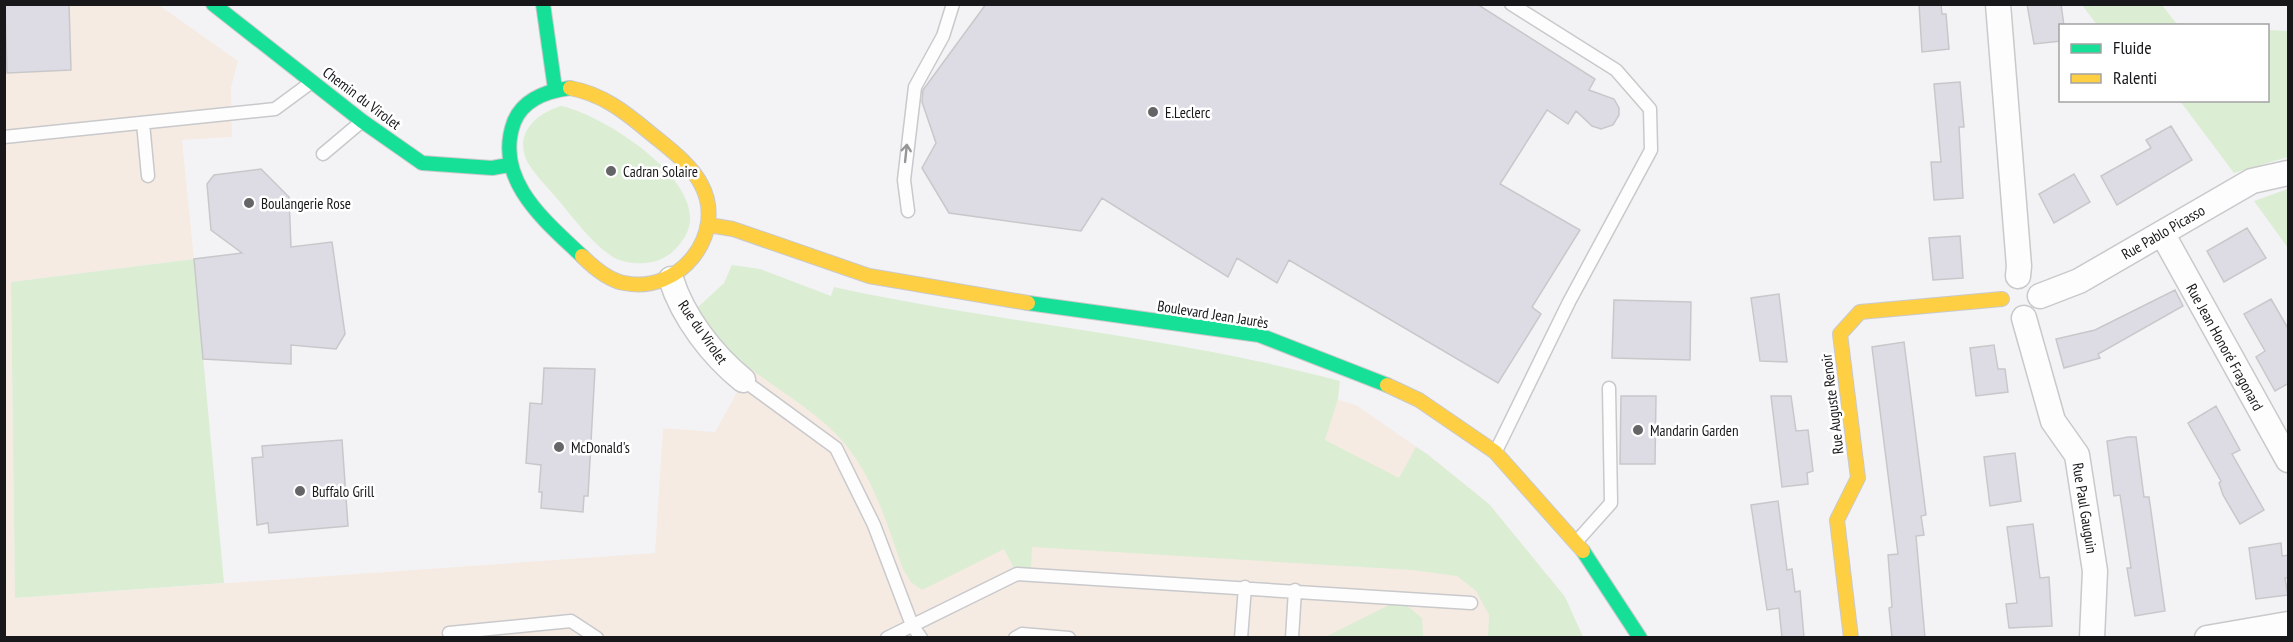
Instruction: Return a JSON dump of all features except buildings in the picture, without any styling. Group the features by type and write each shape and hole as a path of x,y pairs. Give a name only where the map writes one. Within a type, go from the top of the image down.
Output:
{"main road":[{"name":"Chemin du Virolet","path":"213,4 362,121 422,163 492,168 509,165"},
{"path":"543,4 555,89"},
{"path":"570,88 601,96 659,141 699,180 709,208 709,225 693,259 671,279 638,285 620,282 598,271 531,202 513,178 506,148 509,131 521,109 540,94 555,89 570,88"},
{"name":"Boulevard Jean Jaurès","path":"709,225 733,229 869,276 1068,310 1259,335 1374,379 1419,400 1496,452 1577,542 1640,638"},
{"name":"Rue Auguste Renoir","path":"1851,638 1838,520 1858,478 1840,334 1860,312 2002,299"}],"street":[{"path":"1998,4 2018,276"},
{"name":"Rue Pablo Picasso","path":"2040,296 2079,281 2252,181 2289,173"},
{"name":"Rue Jean Honoré Fragonard","path":"2162,233 2289,460"},
{"path":"2018,276 2030,284 2040,296 2035,308 2024,318 2010,314 2002,299 2004,285 2018,276"},
{"name":"Rue du Virolet","path":"671,279 682,306 721,362 743,380"},
{"name":"Rue Paul Gauguin","path":"2024,318 2053,421 2077,455 2095,571 2092,638"},
{"path":"2207,638 2289,624"}],"lane":[{"path":"908,211 904,180 915,87 943,36 953,4"},
{"path":"1496,452 1569,302 1651,150 1650,109 1616,70 1511,4"},
{"path":"4,137 275,109 313,81"},
{"path":"323,154 362,121"},
{"path":"142,123 147,176"},
{"path":"743,380 836,448 874,525 912,625 921,638"},
{"path":"1577,542 1611,503 1609,388"},
{"path":"887,638 1017,574 1472,603"},
{"path":"1241,638 1245,587"},
{"path":"1292,638 1295,590"},
{"path":"449,633 571,621 597,638"},
{"path":"1015,638 1022,634 1069,638"}],"shaded area":[{"path":"4,5 159,5 238,61 231,88 232,137 182,140 194,259 11,282 15,598 655,553 663,428 715,432 769,334 1256,376 1356,405 1427,454 1489,504 1565,597 1583,637 5,637"}],"green space":[{"path":"2082,5 2162,5 2176,23 2191,24 2096,24"},
{"path":"2269,30 2288,31 2288,157 2234,173 2181,102 2269,102"},
{"path":"561,106 603,123 628,139 652,157 672,178 686,199 690,221 682,241 675,250 661,259 645,263 627,262 614,257 590,237 532,169 523,149 526,132 537,118"},
{"path":"2288,189 2288,248 2254,201"},
{"path":"194,259 224,583 15,598 11,282"},
{"path":"732,265 760,269 831,296 834,287 961,311 1151,341 1340,381 1338,399 1325,440 1399,478 1416,447 1427,454 1489,504 1565,597 1583,637 1488,637 1489,615 1476,591 1457,576 1412,570 1032,547 1031,568 1014,568 1004,549 922,590 911,582 903,569 877,497 849,448 818,418 742,362 710,329 697,308 724,283"},
{"path":"1391,604 1406,605 1422,618 1423,637 1325,637"}],"traffic: fast":[{"path":"213,4 362,121 422,163 492,168 509,165"},
{"path":"543,4 555,89"},
{"path":"570,88 545,94 523,107 514,122 509,143 511,162 526,197 582,256"},
{"path":"1028,303 1259,335 1387,385"},
{"path":"1583,551 1640,638"}],"traffic: slow":[{"path":"570,88 592,94 631,117 684,162 701,184 708,203 708,222 703,240 693,257 680,270 663,280 644,284 624,283 602,273 582,256"},
{"path":"709,225 733,229 869,276 1028,303"},
{"path":"1851,638 1837,520 1858,478 1840,334 1860,312 2002,299"},
{"path":"1387,385 1419,400 1495,452 1583,551"}],"place":[{"name":"E.Leclerc","path":"1153,112"},
{"name":"Cadran Solaire","path":"611,171"},
{"name":"Boulangerie Rose","path":"249,203"},
{"name":"Mandarin Garden","path":"1638,430"},
{"name":"McDonald's","path":"559,447"},
{"name":"Buffalo Grill","path":"300,491"}]}
